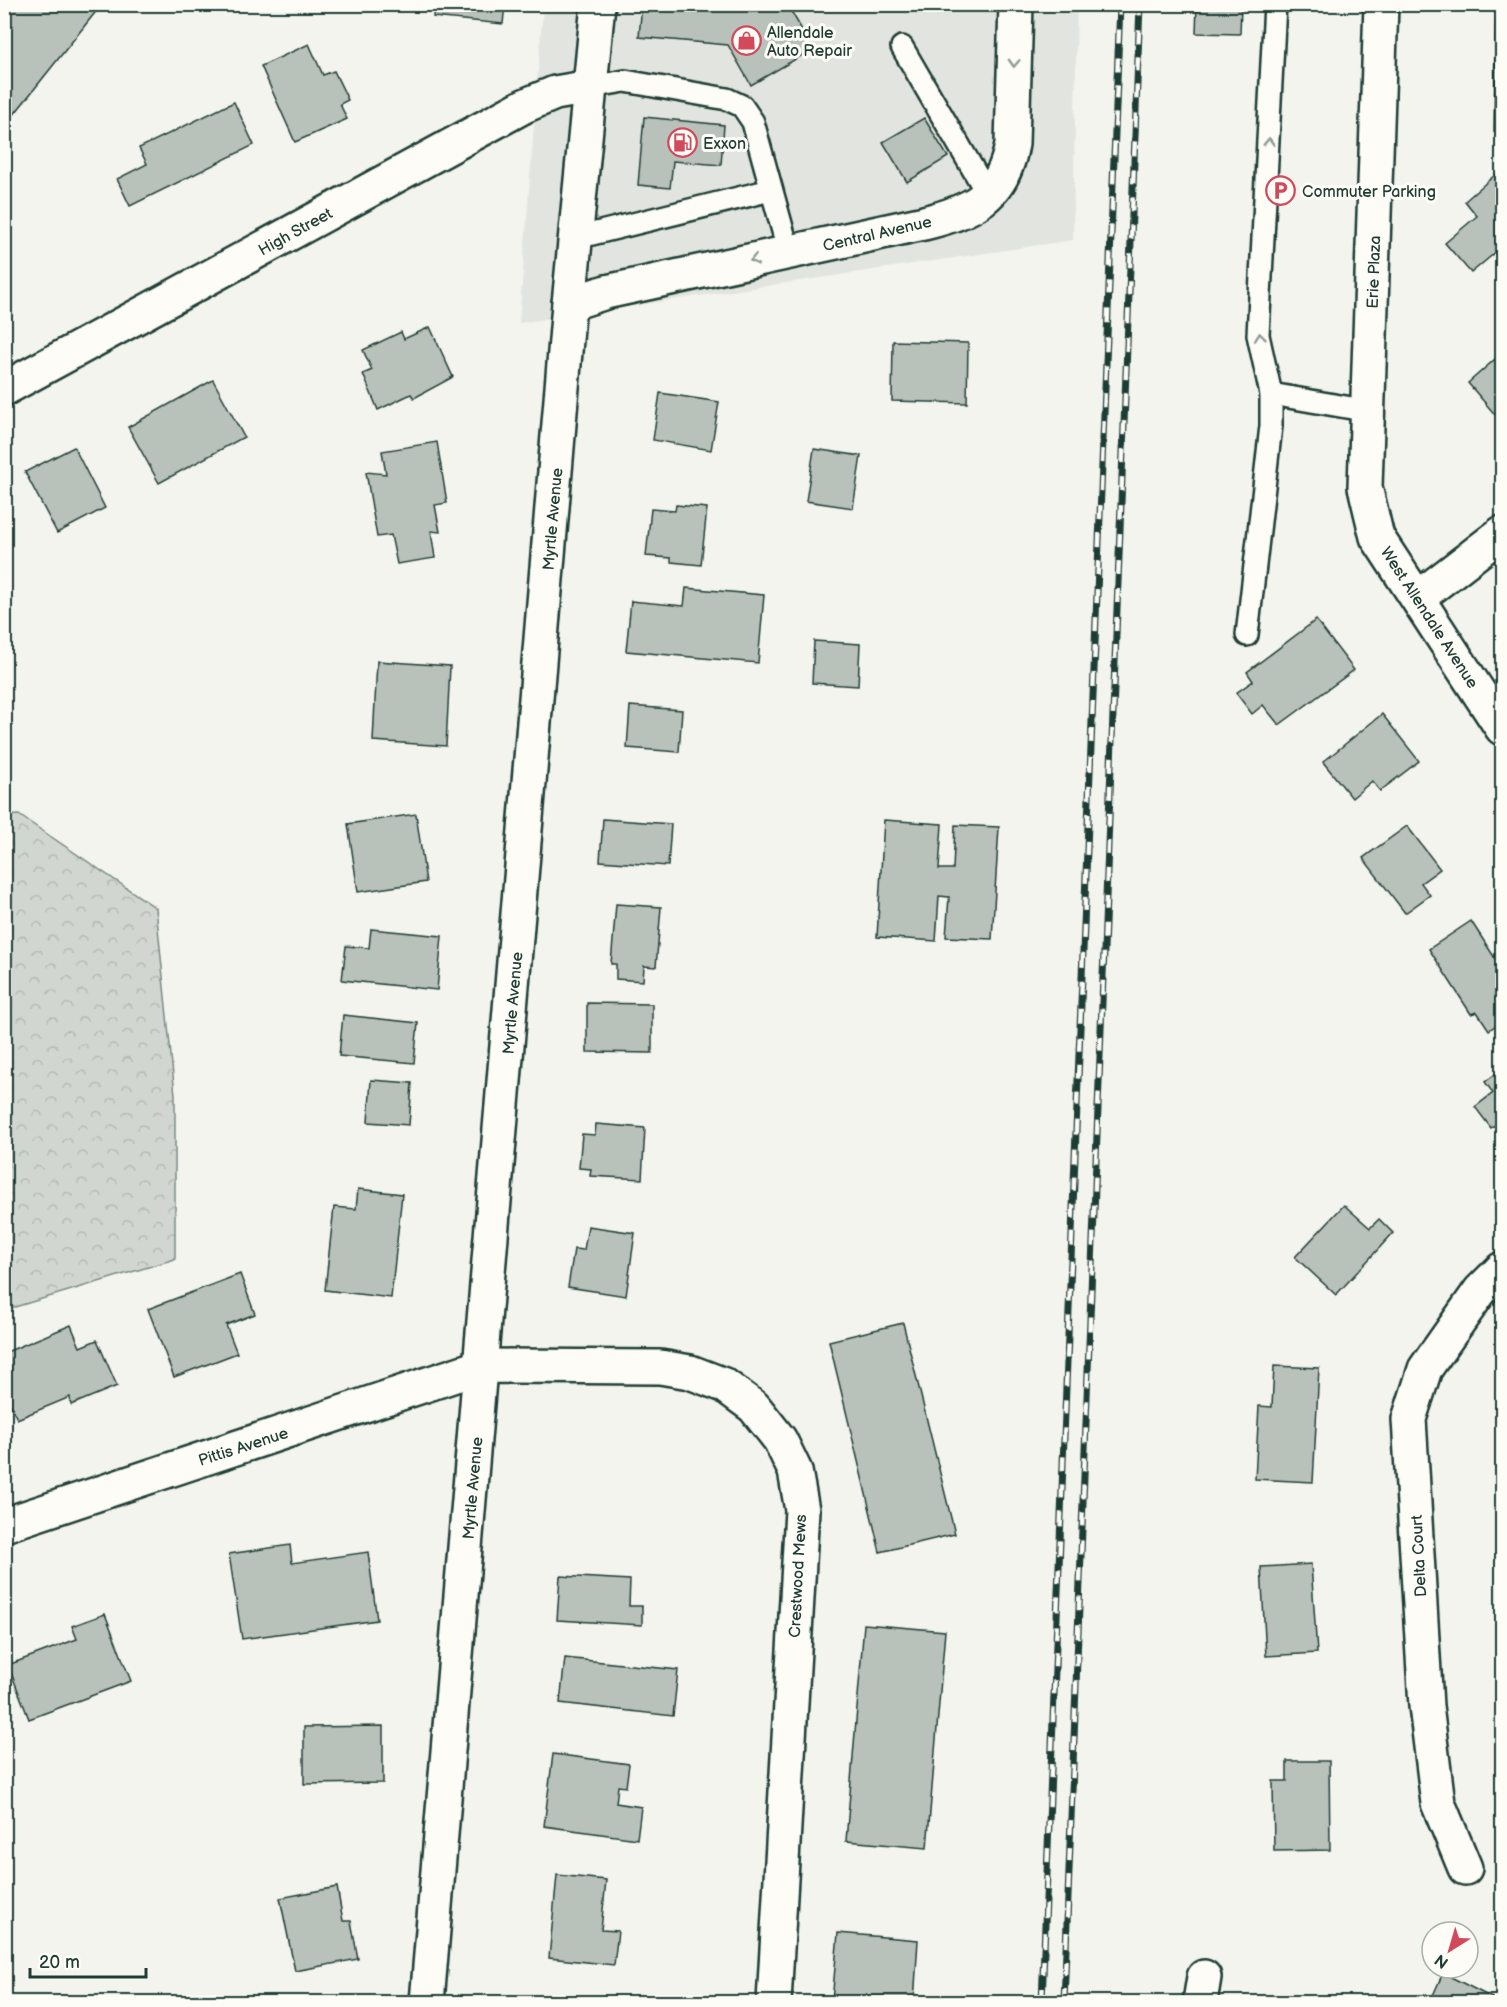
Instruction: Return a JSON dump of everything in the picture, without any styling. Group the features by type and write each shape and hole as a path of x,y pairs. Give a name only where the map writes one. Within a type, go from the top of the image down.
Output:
{"street":[{"name":"Myrtle Avenue","path":"427,2002 482,1366 569,304 598,4"},
{"name":"Central Avenue","path":"569,304 606,292 950,216 972,207 1000,182 1008,165 1012,144 1016,4"},
{"name":"Erie Plaza","path":"1377,537 1365,487 1381,4"},
{"name":"High Street","path":"4,389 524,106 555,93 590,87"},
{"path":"1419,597 1503,533"},
{"name":"West Allendale Avenue","path":"1377,537 1419,597 1503,728"},
{"name":"Delta Court","path":"1465,1868 1438,1803 1426,1706 1409,1419 1425,1369 1480,1291 1503,1269"},
{"name":"Pittis Avenue","path":"4,1525 482,1366"},
{"name":"Crestwood Mews","path":"482,1366 660,1367 690,1372 724,1385 754,1407 780,1440 795,1471 802,1510 774,2002"}],"lane":[{"path":"1247,635 1271,426 1271,394 1258,335 1275,4"},
{"path":"902,47 988,195"},
{"path":"590,87 625,81 727,99 742,106 753,122 789,253"},
{"path":"576,238 771,190"},
{"path":"1271,394 1369,411"}],"shaded area":[{"path":"543,5 1077,5 1073,240 519,323"}],"green space":[{"path":"19,815 156,908 175,1095 175,1259 5,1310 4,816"}],"building":[{"path":"4,4 102,4 4,127"},
{"path":"434,4 505,4 503,24 433,17"},
{"name":"Allendale Auto Repair","path":"642,4 787,4 813,49 751,85 728,45 639,37"},
{"path":"1197,4 1241,4 1240,34 1196,33"},
{"path":"1496,4 1502,4 1502,132 1494,132"},
{"path":"309,44 323,75 334,71 348,100 340,104 347,119 295,142 261,66"},
{"path":"234,102 254,145 130,206 117,179 147,164 139,148"},
{"name":"Exxon","path":"644,117 724,125 721,165 673,161 670,188 638,185"},
{"path":"924,118 948,157 907,182 883,142"},
{"path":"1496,174 1502,182 1502,247 1471,273 1445,243 1477,216 1465,201"},
{"path":"430,327 453,377 414,398 411,394 378,410 363,374 372,370 363,350 401,332 404,339"},
{"path":"893,341 968,343 967,403 892,401"},
{"path":"1502,353 1502,412 1497,417 1468,383"},
{"path":"213,380 244,437 159,483 128,427"},
{"path":"660,393 719,402 711,450 653,440"},
{"path":"437,442 447,503 435,505 440,532 431,531 435,558 397,564 391,535 377,537 366,472 386,474 382,451"},
{"path":"74,447 105,508 57,533 25,472"},
{"path":"814,449 861,456 853,508 806,501"},
{"path":"676,505 707,508 701,565 671,562 671,558 646,556 651,509 675,511"},
{"path":"686,588 764,595 758,663 626,651 631,601 684,606"},
{"path":"1316,620 1354,670 1279,725 1263,705 1252,714 1236,693 1253,681 1247,672"},
{"path":"814,641 860,644 858,686 812,683"},
{"path":"377,661 450,666 446,746 373,741"},
{"path":"630,706 682,710 679,752 627,748"},
{"path":"1382,714 1419,761 1380,791 1372,781 1352,798 1323,762"},
{"path":"416,814 426,882 358,892 348,824"},
{"path":"603,819 671,824 668,866 600,861"},
{"path":"884,820 942,824 939,869 953,869 955,825 999,827 992,939 946,937 949,897 939,896 936,941 877,937"},
{"path":"1407,826 1440,869 1421,883 1430,895 1405,913 1363,858"},
{"path":"616,904 661,907 656,967 644,966 643,981 616,979 616,964 611,964"},
{"path":"1471,921 1502,969 1502,1021 1489,1030 1477,1012 1471,1014 1429,949"},
{"path":"371,929 442,936 437,990 342,980 346,946 369,948"},
{"path":"587,1003 652,1004 652,1053 587,1052"},
{"path":"343,1015 418,1023 414,1063 339,1056"},
{"path":"1502,1069 1502,1120 1491,1128 1475,1107 1493,1093 1485,1082"},
{"path":"371,1080 412,1083 409,1125 368,1122"},
{"path":"596,1124 645,1128 642,1179 590,1176 591,1169 579,1168 582,1134 595,1135"},
{"path":"358,1189 402,1194 391,1298 325,1290 334,1207 356,1209"},
{"path":"1344,1205 1370,1228 1379,1219 1393,1233 1336,1295 1295,1257"},
{"path":"588,1226 635,1233 626,1296 568,1287 574,1249 584,1250"},
{"path":"240,1274 255,1314 226,1325 237,1353 174,1377 148,1309"},
{"path":"903,1323 955,1534 880,1552 829,1341"},
{"path":"71,1325 80,1347 97,1340 117,1386 71,1405 70,1397 17,1419 4,1390 4,1353"},
{"path":"1274,1366 1319,1368 1313,1482 1255,1479 1259,1406 1272,1407"},
{"path":"290,1545 292,1563 368,1552 377,1620 242,1639 229,1554"},
{"path":"1311,1564 1317,1653 1266,1656 1261,1567"},
{"path":"560,1576 630,1580 629,1606 642,1606 642,1625 557,1620"},
{"path":"105,1614 131,1681 29,1719 8,1665 77,1639 72,1626"},
{"path":"864,1624 945,1631 927,1848 846,1841"},
{"path":"565,1658 678,1670 673,1716 560,1703"},
{"path":"383,1726 383,1783 304,1784 304,1727"},
{"path":"553,1754 629,1764 626,1787 618,1786 616,1803 641,1807 637,1839 544,1826"},
{"path":"1287,1761 1329,1761 1330,1850 1274,1851 1273,1781 1287,1781"},
{"path":"557,1875 606,1880 601,1930 618,1931 614,1965 549,1958"},
{"path":"337,1887 343,1921 351,1921 358,1959 295,1971 280,1898"},
{"path":"838,1933 918,1940 914,2002 832,2002"},
{"path":"1440,1980 1457,1980 1500,2002 1430,2002"}],"railway":[{"path":"1042,2002 1120,4"},
{"path":"1064,2002 1140,4"}],"place":[{"name":"Allendale Auto Repair","path":"746,41"},
{"name":"Exxon","path":"682,143"},
{"name":"Commuter Parking","path":"1281,191"}]}
